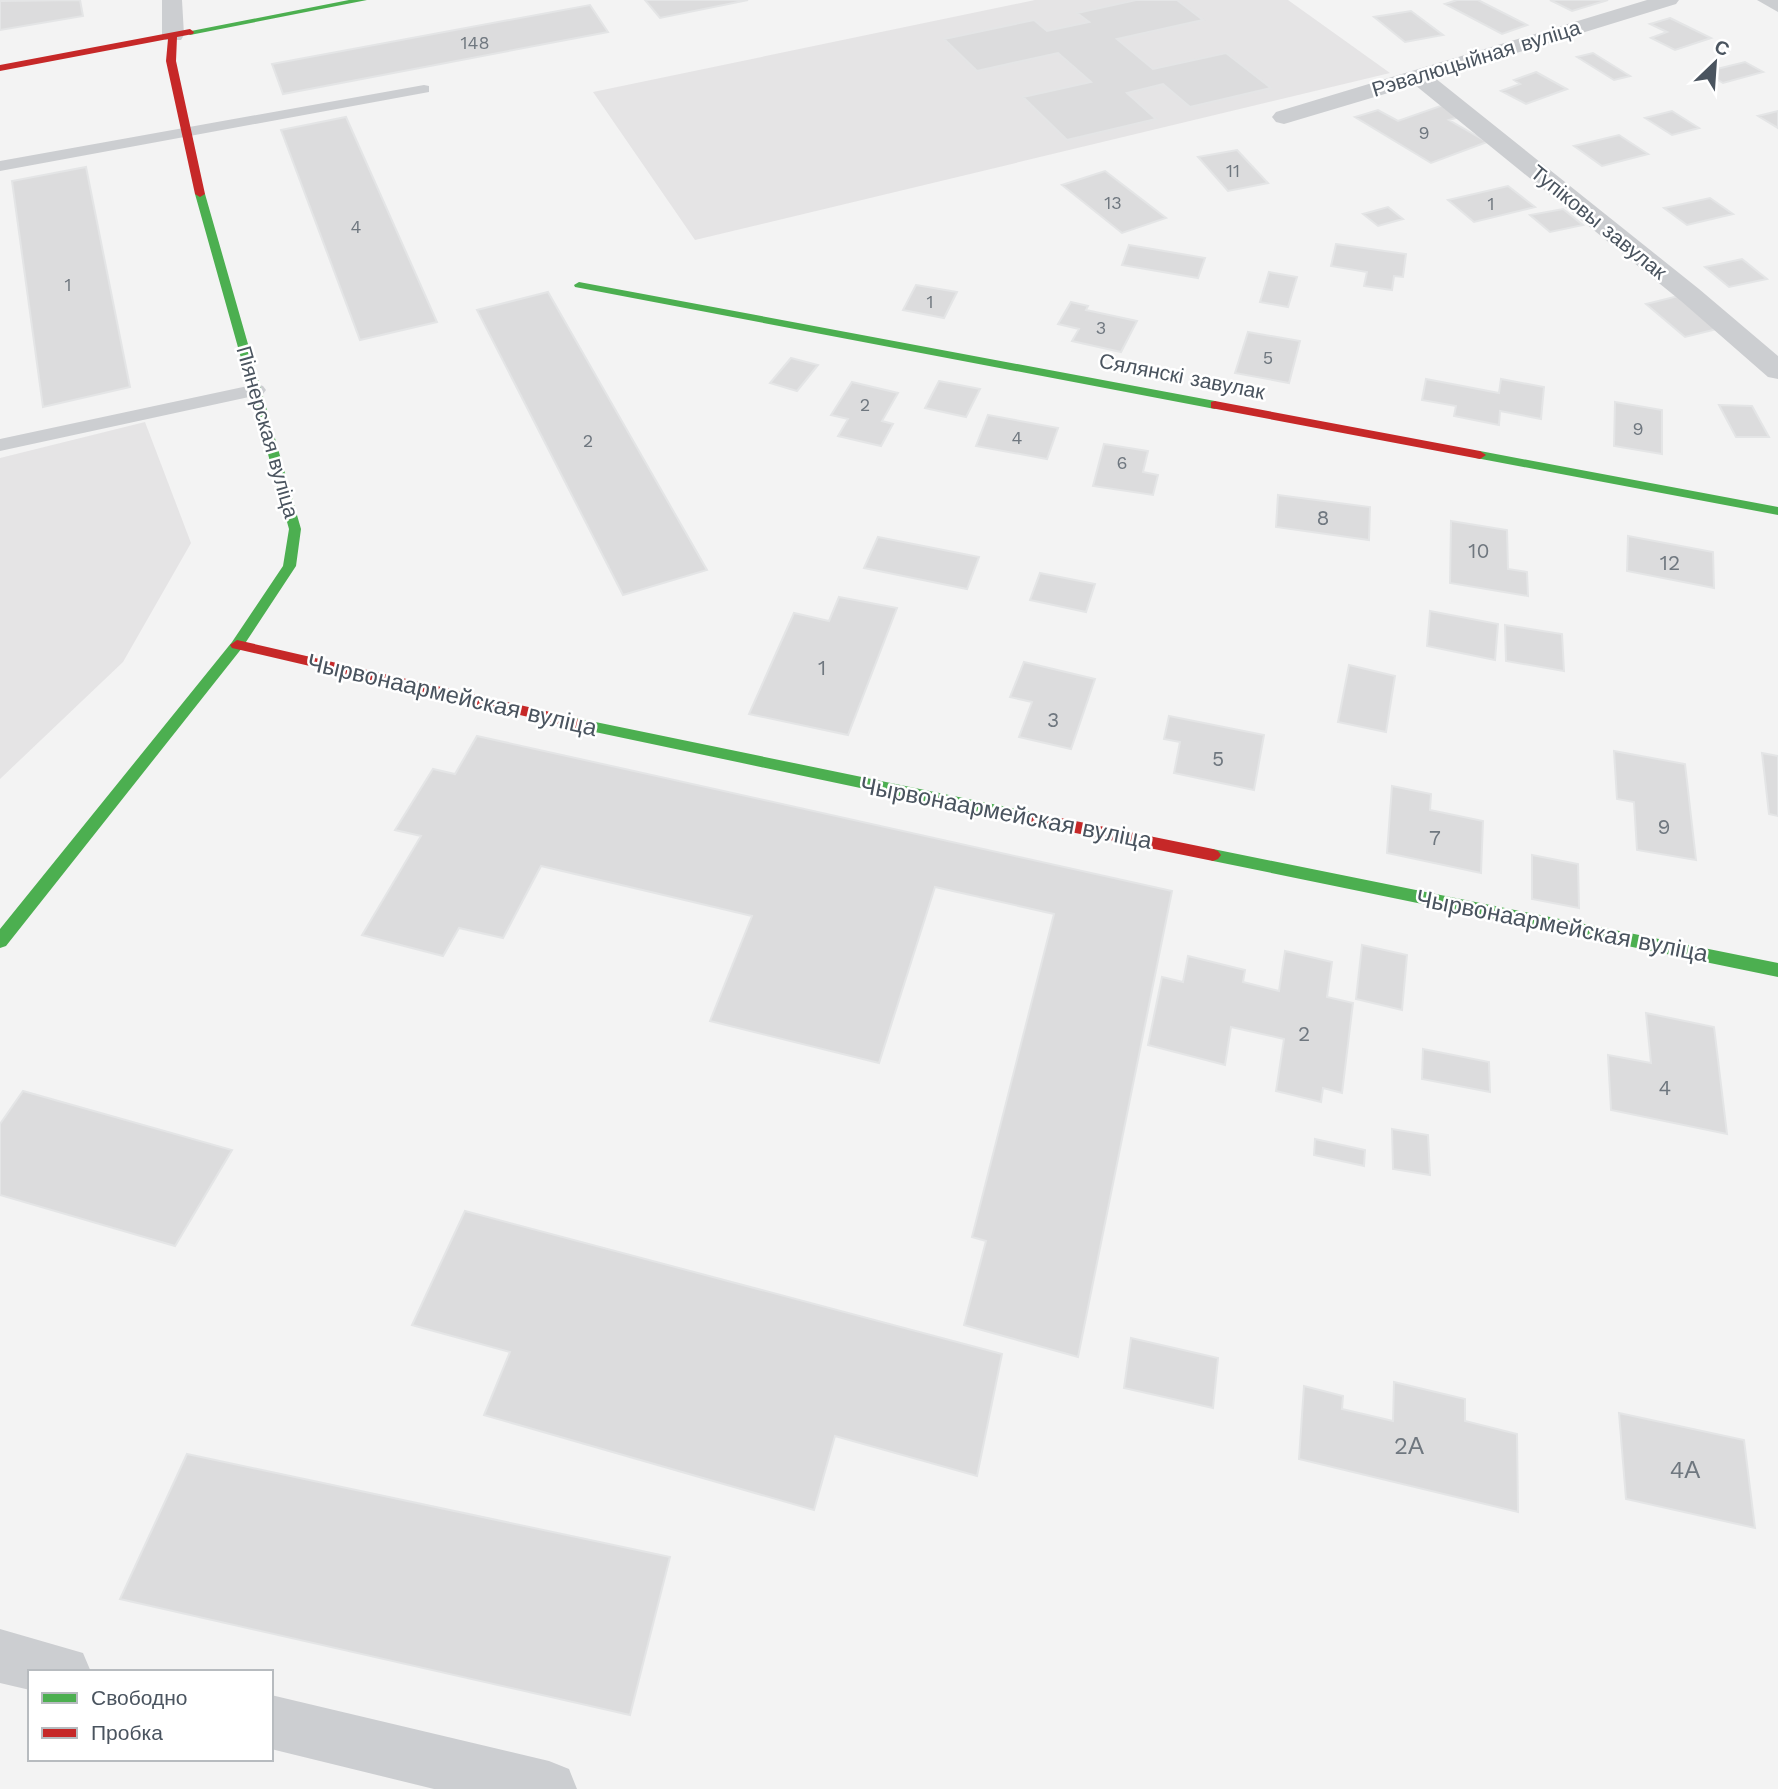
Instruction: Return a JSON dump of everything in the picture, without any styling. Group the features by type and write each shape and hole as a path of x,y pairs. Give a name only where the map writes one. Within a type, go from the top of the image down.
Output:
{"street":[{"name":"Піянерская вуліца","path":"0,941 237,645 289,566 295,529 185,134 171,61 172,0"},
{"path":"0,68 363,0"},
{"name":"Рэвалюцыйная вуліца","path":"1283,117 1669,0"},
{"path":"1767,0 1778,6"},
{"name":"Тупіковы завулак","path":"1418,76 1690,295 1778,371"},
{"name":"Сялянскі завулак","path":"579,285 1778,511"},
{"name":"Чырвонаармейская вуліца","path":"237,645 674,746 1778,970"},
{"path":"0,1656 56,1670"},
{"path":"273,1722 549,1789"}],"lane":[{"path":"0,166 424,89"},
{"path":"0,445 257,390"}],"shaded area":[{"path":"1035,0 1288,0 1390,73 695,240 593,92"},
{"path":"145,422 191,543 123,662 0,779 0,458"}],"building":[{"path":"80,0 83,16 0,30 0,1"},
{"path":"645,0 748,0 660,18"},
{"path":"1136,0 1177,0 1203,20 1117,39 1153,69 1226,53 1271,88 1190,107 1163,84 1127,93 1156,119 1067,140 1023,97 1091,82 1058,53 977,71 944,39 1034,20 1047,31 1089,22 1077,13"},
{"path":"1457,0 1478,0 1527,25 1502,34 1445,4"},
{"path":"1550,0 1608,0 1572,11"},
{"path":"590,5 608,32 283,94 272,64"},
{"path":"1411,11 1443,35 1405,42 1374,17"},
{"path":"1670,18 1711,38 1675,50 1651,38 1667,32 1650,24"},
{"path":"1593,53 1630,76 1614,80 1577,57"},
{"path":"1745,62 1763,72 1723,83 1705,72"},
{"path":"1536,72 1567,89 1526,104 1501,91 1520,84 1514,80"},
{"path":"1446,104 1465,115 1449,120 1487,142 1431,163 1355,117 1378,110 1398,121"},
{"path":"1672,111 1699,128 1672,135 1645,118"},
{"path":"1778,111 1778,128 1758,116"},
{"path":"346,117 437,322 360,340 281,130"},
{"path":"1619,135 1648,154 1602,166 1574,146"},
{"path":"1237,150 1268,183 1228,191 1198,157"},
{"path":"86,167 130,387 43,407 12,181"},
{"path":"1105,171 1166,218 1122,233 1062,185"},
{"path":"1508,186 1535,207 1474,222 1448,200"},
{"path":"1710,198 1733,214 1687,225 1664,208"},
{"path":"1388,207 1403,219 1378,226 1363,214"},
{"path":"1563,209 1583,225 1550,232 1530,215"},
{"path":"1336,244 1406,254 1403,277 1394,276 1392,290 1364,286 1367,272 1331,266"},
{"path":"1129,245 1205,258 1198,278 1122,265"},
{"path":"1742,259 1767,279 1729,287 1705,267"},
{"path":"1269,272 1297,277 1288,307 1260,302"},
{"path":"916,285 957,292 944,318 903,310"},
{"path":"548,292 707,570 623,595 477,310"},
{"path":"1678,296 1717,329 1685,337 1646,304"},
{"path":"1071,302 1088,306 1086,310 1137,321 1121,352 1072,341 1079,329 1058,324"},
{"path":"1248,332 1300,341 1289,383 1235,373"},
{"path":"791,358 818,365 797,391 770,383"},
{"path":"1426,379 1499,393 1501,379 1544,387 1541,419 1500,411 1499,425 1454,416 1456,406 1422,400"},
{"path":"939,381 980,389 966,417 925,408"},
{"path":"852,382 898,393 882,421 893,424 881,446 838,436 848,419 831,415"},
{"path":"1615,402 1662,410 1662,454 1614,446"},
{"path":"1719,405 1752,406 1769,437 1736,437"},
{"path":"988,415 1058,428 1047,459 976,446"},
{"path":"1104,444 1148,451 1143,472 1158,475 1153,495 1093,486"},
{"path":"1278,495 1370,507 1369,540 1276,527"},
{"path":"1451,521 1507,530 1508,569 1527,572 1528,596 1450,583"},
{"path":"1628,536 1713,552 1714,588 1627,571"},
{"path":"878,537 979,557 967,589 864,568"},
{"path":"1040,573 1095,584 1086,612 1030,600"},
{"path":"839,597 897,608 848,735 749,714 794,613 829,621"},
{"path":"1430,611 1498,624 1495,660 1427,646"},
{"path":"1505,625 1562,634 1564,671 1506,661"},
{"path":"1024,662 1095,679 1071,749 1019,737 1032,702 1010,697"},
{"path":"1349,665 1395,676 1386,732 1338,722"},
{"path":"1169,716 1264,735 1254,790 1174,773 1180,742 1164,739"},
{"path":"477,736 1172,891 1078,1357 964,1325 986,1241 972,1237 1054,914 935,887 879,1063 710,1021 752,916 541,866 503,938 459,928 443,956 362,935 421,836 395,830 433,769 455,774"},
{"path":"1614,751 1685,764 1696,860 1637,850 1634,802 1617,799"},
{"path":"1762,753 1778,756 1778,816 1769,814"},
{"path":"1392,786 1431,794 1430,810 1483,821 1481,873 1387,853"},
{"path":"1532,855 1578,864 1579,908 1532,899"},
{"path":"1362,945 1407,955 1402,1010 1356,999"},
{"path":"1285,951 1332,962 1327,997 1353,1003 1342,1093 1323,1088 1321,1102 1276,1091 1284,1039 1231,1027 1225,1065 1148,1045 1162,977 1183,982 1188,956 1245,970 1243,982 1279,991"},
{"path":"1646,1013 1714,1027 1727,1134 1611,1110 1608,1055 1651,1063"},
{"path":"1423,1049 1489,1062 1490,1092 1422,1079"},
{"path":"23,1091 232,1150 175,1246 0,1195 0,1124"},
{"path":"1392,1129 1428,1135 1430,1175 1393,1169"},
{"path":"1315,1139 1365,1150 1364,1166 1314,1155"},
{"path":"465,1211 1002,1354 977,1476 835,1436 814,1510 484,1415 510,1352 412,1325"},
{"path":"1131,1338 1218,1358 1213,1408 1124,1388"},
{"path":"1394,1382 1465,1399 1465,1421 1517,1434 1518,1512 1299,1459 1304,1386 1343,1396 1342,1409 1393,1421"},
{"path":"1619,1413 1744,1440 1755,1528 1626,1499"},
{"path":"187,1454 670,1557 630,1715 120,1599"}],"traffic: fast":[{"path":"190,32 363,0"},
{"path":"0,941 237,645 289,566 295,529 200,194"},
{"path":"579,285 1215,405"},
{"path":"1480,455 1778,511"},
{"path":"576,723 1036,819"},
{"path":"1213,855 1778,970"}],"traffic: jam":[{"path":"0,68 190,32"},
{"path":"173,35 171,61 200,194"},
{"path":"1215,405 1480,455"},
{"path":"237,645 576,723"},
{"path":"1036,819 1213,855"}]}
